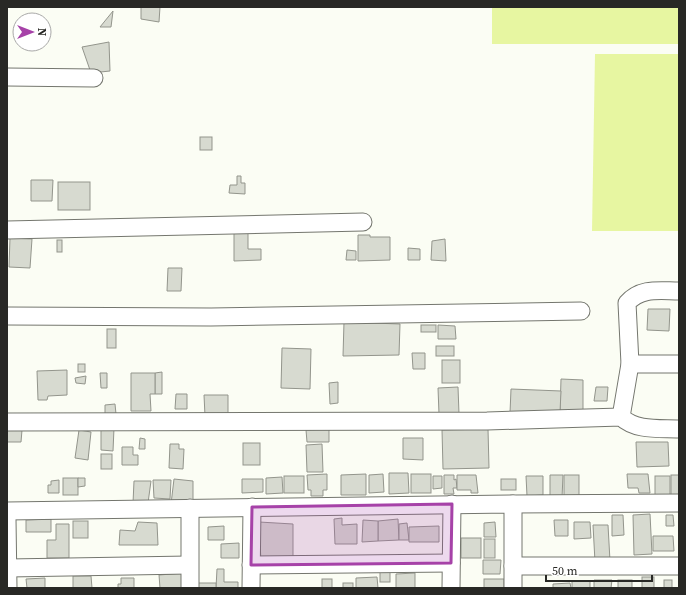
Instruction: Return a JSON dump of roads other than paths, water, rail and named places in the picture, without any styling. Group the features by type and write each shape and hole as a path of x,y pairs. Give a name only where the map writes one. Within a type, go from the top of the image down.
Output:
{"street":[{"path":"7,77 94,78"},
{"path":"7,230 363,222"},
{"path":"621,417 630,364 627,303 638,293 648,291 679,291"},
{"path":"7,316 211,317 581,311"},
{"path":"630,364 679,364"},
{"path":"7,422 487,421 621,417 631,425 640,427 679,428"},
{"path":"7,511 452,504 679,503"},
{"path":"451,588 452,504"},
{"path":"513,504 513,588"},
{"path":"251,588 252,507"},
{"path":"190,508 190,588"},
{"path":"7,519 8,588"},
{"path":"251,565 451,563"},
{"path":"8,568 189,565"},
{"path":"513,566 679,566"}]}
